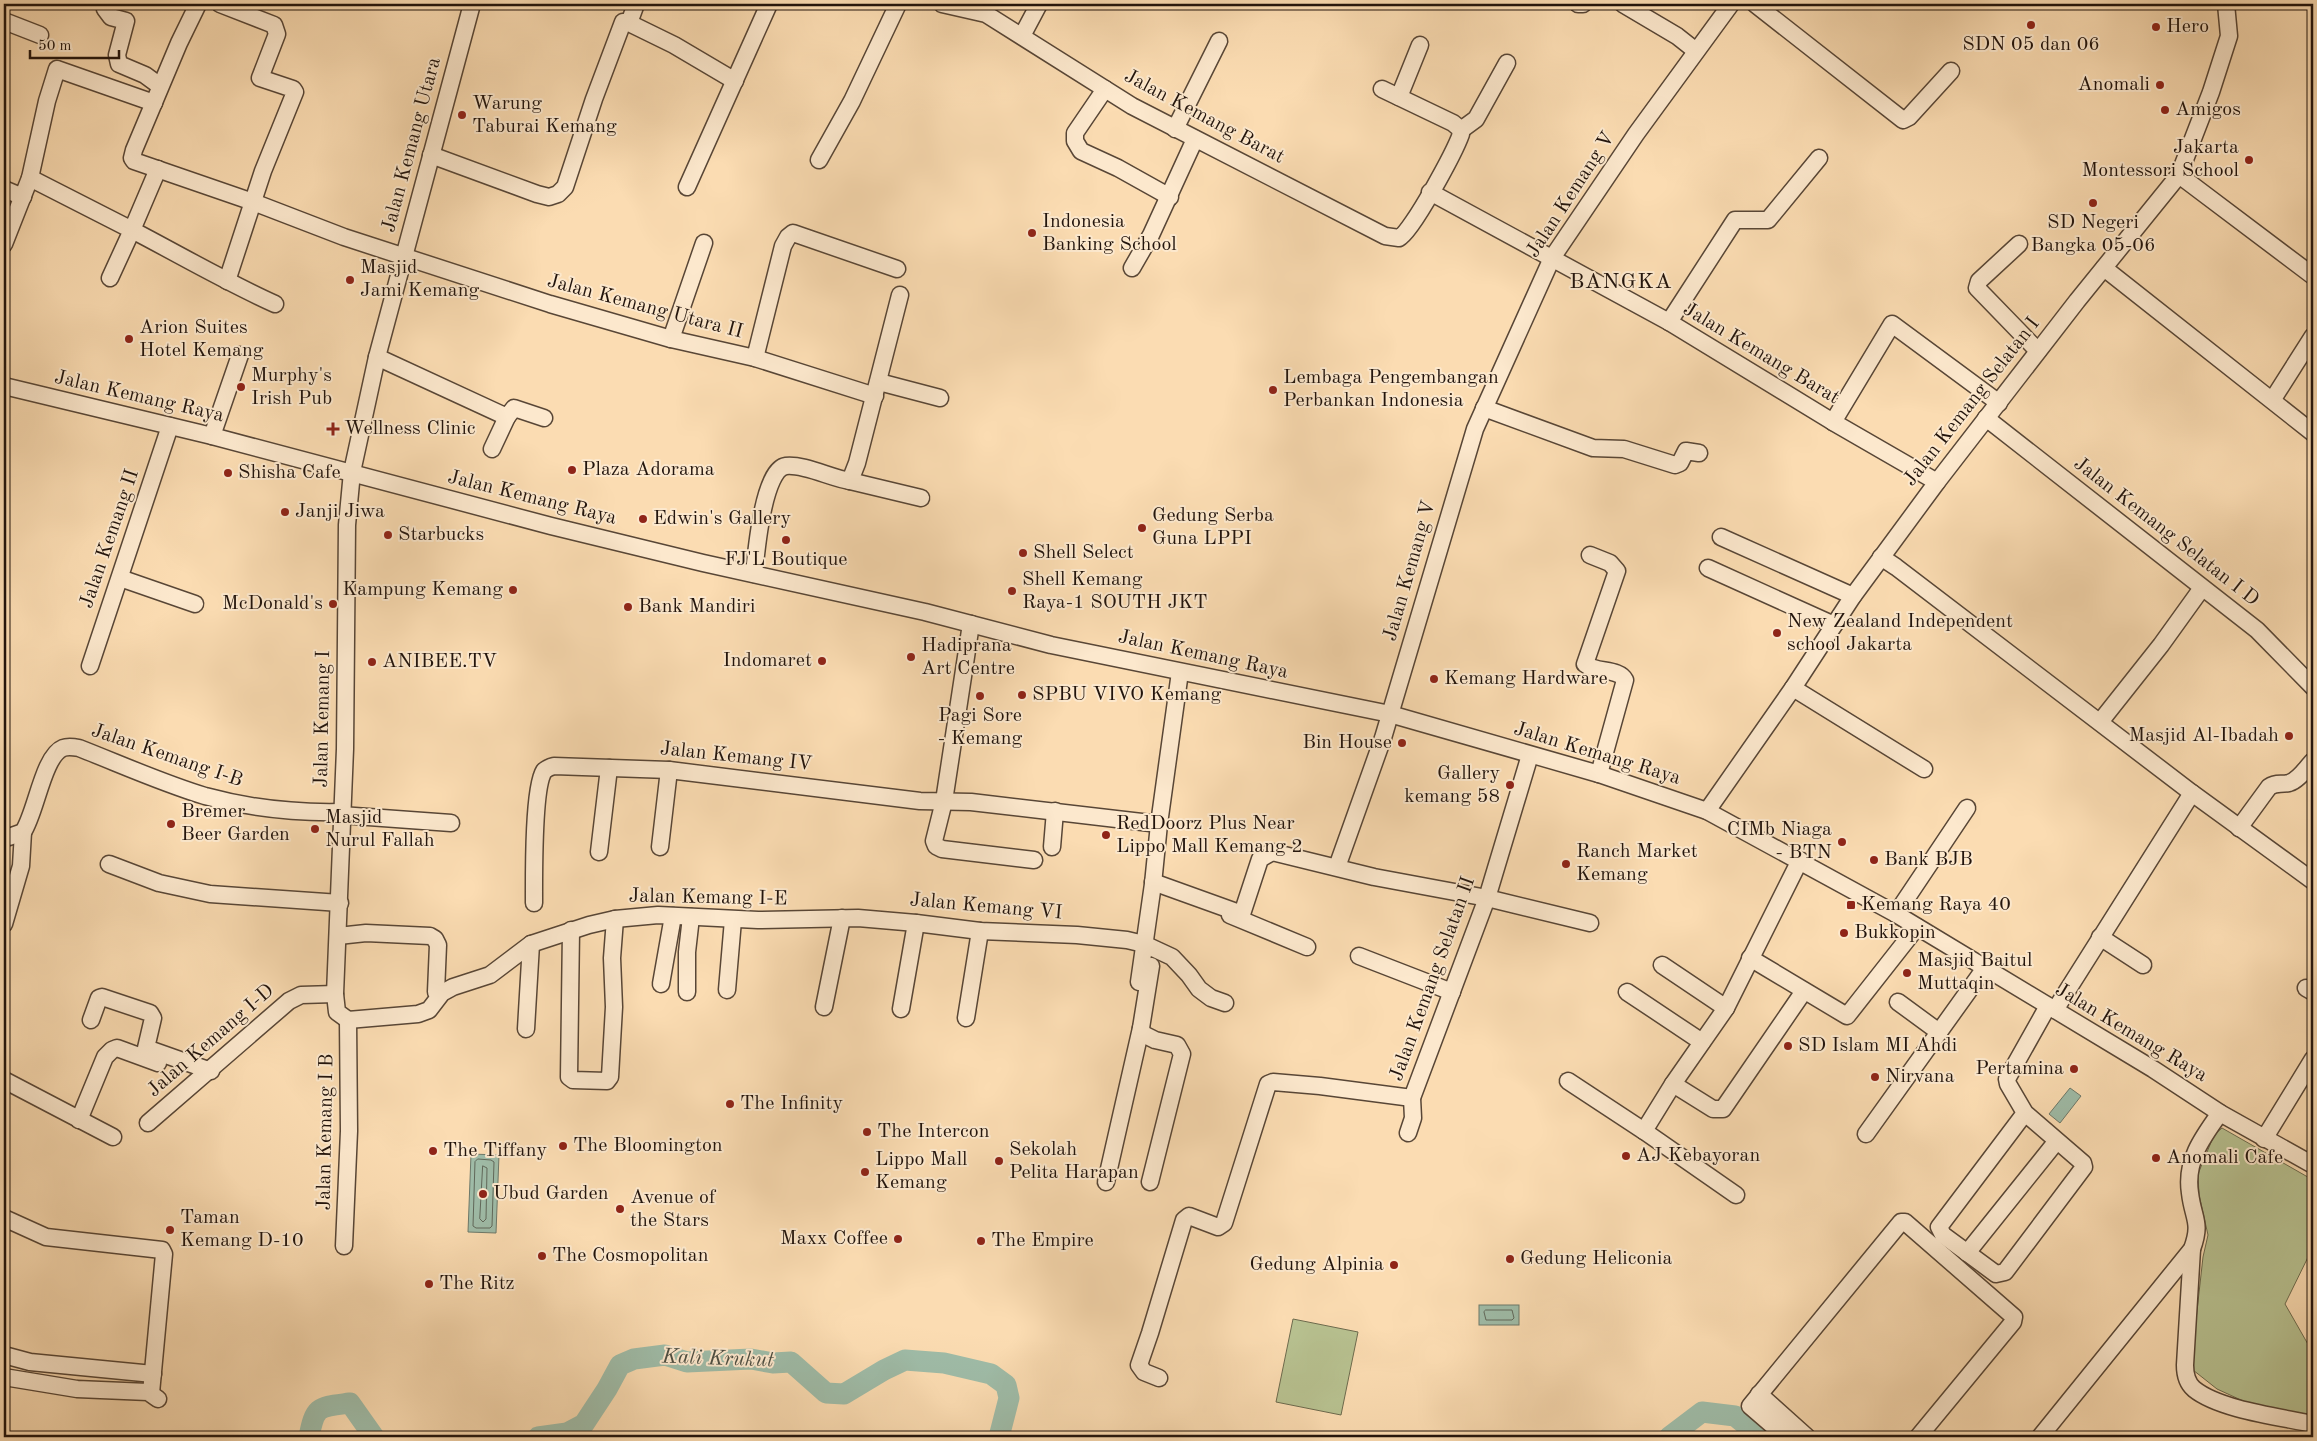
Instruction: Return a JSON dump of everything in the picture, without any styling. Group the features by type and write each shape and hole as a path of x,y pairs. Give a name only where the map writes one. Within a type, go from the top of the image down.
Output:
{"street":[{"path":"108,4 105,9 111,17 126,21 117,55 119,64 145,75 160,86"},
{"path":"4,244 30,178 47,100 57,70 154,103 198,4"},
{"path":"220,4 274,25 277,34 260,78 294,90 258,185 227,280"},
{"name":"Jalan Kemang Utara","path":"352,472 377,356 472,4"},
{"path":"628,22 636,4"},
{"path":"687,188 769,4"},
{"path":"820,160 852,101 898,4"},
{"name":"Jalan Kemang Barat","path":"942,4 986,14 1105,89 1175,128 1390,237 1402,236 1430,192 1456,145 1461,130"},
{"path":"1022,36 1039,4"},
{"path":"1578,4 1584,4"},
{"path":"1623,4 1677,36 1696,51"},
{"name":"Jalan Kemang V","path":"1337,867 1390,714 1467,454 1484,408 1552,258 1636,134 1731,4"},
{"path":"1755,4 1903,120 1909,117 1951,71"},
{"name":"Jalan Kemang Selatan I","path":"1707,811 1794,688 1853,596 1937,482 2038,351 2179,175 2211,92 2229,36 2226,4"},
{"path":"4,21 40,35"},
{"path":"431,155 537,194 549,197 558,194 565,187 571,174 594,99 623,22 628,22 674,45 734,81"},
{"path":"1175,128 1219,41"},
{"path":"1399,97 1420,45"},
{"path":"1382,89 1453,123 1461,130 1476,119 1507,63"},
{"path":"1105,89 1076,134 1077,146 1081,151 1118,168 1170,197"},
{"name":"Jalan Kemang Utara II","path":"154,103 132,158 134,161 404,257 550,304 671,339 877,389 940,398"},
{"path":"1132,268 1170,197 1195,139"},
{"path":"1669,322 1735,220 1768,220 1819,158"},
{"path":"110,278 158,169"},
{"path":"2179,175 2313,276"},
{"path":"30,178 275,304"},
{"path":"4,189 23,197"},
{"name":"Jalan Kemang Barat","path":"1430,192 1669,322 1833,422 1937,482"},
{"path":"755,358 783,246 788,237 793,233 897,270"},
{"path":"671,339 704,243"},
{"path":"2019,244 1979,281 1977,288 2038,351"},
{"path":"2104,268 2273,399 2313,433"},
{"path":"850,481 877,389 900,294"},
{"path":"1833,422 1892,324 1999,403"},
{"path":"2273,399 2313,336"},
{"path":"212,436 240,355"},
{"path":"377,356 508,417"},
{"name":"Jalan Kemang Raya","path":"4,386 212,436 551,526 971,624 1051,645 1390,714 1599,774 1707,811 1800,860 1918,927 2153,1069 2264,1139 2313,1165"},
{"path":"492,449 514,408 544,418"},
{"path":"1484,408 1599,449 1624,449 1675,464 1680,463 1686,451 1699,453"},
{"name":"Jalan Kemang Selatan I D","path":"1986,418 2258,630 2313,687"},
{"name":"Jalan Kemang II","path":"90,666 170,426"},
{"path":"754,574 762,516 772,478 778,469 784,466 794,466 921,498"},
{"name":"Jalan Kemang I","path":"348,1020 337,1012 335,994 345,750 347,525 352,472"},
{"path":"1721,537 1853,596"},
{"path":"1590,555 1610,563 1617,571 1586,664 1590,668 1619,675 1625,680 1599,774"},
{"path":"1881,558 2192,793 2313,881"},
{"path":"1708,568 1834,625"},
{"path":"120,578 195,604"},
{"path":"2100,722 2161,645 2202,588"},
{"path":"971,624 944,801 934,841 936,846 942,849 1034,860"},
{"path":"1139,982 1147,945 1159,824 1180,672"},
{"path":"1794,688 1924,769"},
{"name":"Jalan Kemang I-B","path":"23,832 30,819 50,761 63,748 71,747 79,748 185,790 240,804 275,809 341,814"},
{"name":"Jalan Kemang Selatan II","path":"1159,1378 1144,1372 1139,1365 1184,1220 1189,1216 1218,1227 1224,1223 1268,1084 1273,1082 1320,1086 1412,1098 1487,898 1530,754"},
{"path":"2239,828 2269,787 2296,779 2313,761"},
{"name":"Jalan Kemang IV","path":"534,903 536,814 543,774 549,767 554,766 669,770 920,801 971,802 1159,824"},
{"path":"600,852 609,768"},
{"path":"660,847 669,770"},
{"path":"2025,1112 1940,1224 1940,1231 1943,1235 1996,1274 2005,1272 2084,1169 2083,1163 2056,1142 2025,1112 2009,1086 2007,1079 2051,1008 2100,937 2192,793"},
{"path":"1896,914 1967,808"},
{"path":"1052,847 1055,811"},
{"path":"341,814 451,823"},
{"path":"4,836 9,837 23,832 21,866 4,924"},
{"path":"1153,883 1242,914 1260,859 1272,852 1337,867 1374,878 1487,898 1590,923"},
{"path":"1644,1132 1673,1084 1726,1008 1800,860"},
{"path":"109,864 159,883 202,892 340,903"},
{"path":"1153,883 1307,947"},
{"name":"Jalan Kemang I-E","path":"348,1020 418,1014 429,1010 442,993 453,987 490,975 531,944 571,930 614,919 641,915 733,920 824,919"},
{"path":"662,984 673,916"},
{"path":"687,992 687,952 691,917"},
{"path":"824,1007 842,918"},
{"name":"Jalan Kemang VI","path":"824,919 842,918 916,923 980,931 1077,935 1147,945 1172,957 1199,989 1211,998 1225,1003"},
{"path":"571,930 569,1077 573,1080 607,1081 610,1077 614,1007 612,958 614,919"},
{"path":"727,990 733,920"},
{"path":"901,1009 916,923"},
{"path":"1750,958 1844,1015 1849,1015 1918,927"},
{"path":"966,1018 980,931"},
{"path":"338,936 366,933 430,936 435,939 438,945 436,992"},
{"path":"2100,937 2143,965"},
{"path":"526,1028 531,944"},
{"path":"1106,1182 1141,1028 1151,967 1147,945"},
{"path":"1359,956 1452,992"},
{"path":"1662,965 1726,1008"},
{"path":"1866,1134 1985,968"},
{"path":"1673,1084 1713,1109 1723,1109 1804,991"},
{"path":"1627,992 1702,1042"},
{"name":"Jalan Kemang I-D","path":"148,1123 296,996 335,994"},
{"path":"91,1020 99,998 102,996 150,1013 153,1018 146,1048 206,1075"},
{"path":"1898,1002 1939,1032"},
{"name":"Jalan Kemang I B","path":"344,1246 349,1131 348,1020"},
{"path":"1141,1028 1146,1037 1177,1045 1182,1054 1150,1182"},
{"path":"79,1120 105,1057 117,1048 206,1075"},
{"path":"2264,1139 2313,1059"},
{"path":"4,1080 113,1138"},
{"path":"1568,1081 1736,1195"},
{"path":"1408,1132 1413,1118 1412,1098"},
{"path":"2220,1112 2203,1136 2191,1164 2189,1177 2190,1194 2198,1232 2192,1249 2185,1373 2194,1389 2230,1406 2313,1424"},
{"path":"1967,1253 2056,1142"},
{"path":"4,1218 46,1237 162,1250 164,1254 153,1374 155,1397 77,1389 4,1377"},
{"path":"1754,1400 1900,1222 1904,1222 2014,1317 2013,1322 1918,1437"},
{"path":"2040,1437 2192,1249"},
{"path":"4,1354 30,1362 153,1374"},
{"path":"1754,1400 1786,1437"},
{"path":"1754,1400 1808,1437"}],"green space":[{"path":"2222,1128 2313,1180 2313,1247 2285,1304 2313,1353 2313,1415 2254,1406 2217,1389 2193,1370 2192,1356 2203,1257 2208,1235 2199,1195 2198,1174 2214,1135"},
{"path":"1293,1319 1358,1332 1341,1415 1276,1402"}],"water":[{"path":"2070,1088 2081,1096 2060,1123 2049,1114"},
{"name":"Ubud Garden","path":"471,1154 499,1155 496,1233 468,1232"},
{"path":"1479,1305 1519,1305 1519,1325 1479,1325"}],"waterway":[{"name":"Kali Krukut","path":"538,1437 567,1433 584,1424 620,1365 634,1359 665,1355 687,1362 751,1359 773,1363 791,1362 826,1393 844,1394 905,1360 944,1363 991,1374 1006,1385 1009,1398 999,1437"},
{"name":"Kali Krukut","path":"309,1437 316,1413 325,1407 350,1403 374,1437"},
{"name":"Kali Krukut","path":"1669,1437 1702,1412 1735,1416 1761,1437"}],"place":[{"name":"SDN 05 dan 06","path":"2031,25"},
{"name":"Hero","path":"2156,27"},
{"name":"Anomali","path":"2160,85"},
{"name":"Amigos","path":"2165,110"},
{"name":"Warung Taburai Kemang","path":"462,115"},
{"name":"Jakarta Montessori School","path":"2249,160"},
{"name":"SD Negeri Bangka 05-06","path":"2093,203"},
{"name":"Indonesia Banking School","path":"1032,233"},
{"name":"Masjid Jami Kemang","path":"350,280"},
{"name":"Arion Suites Hotel Kemang","path":"129,339"},
{"name":"Murphy's Irish Pub","path":"241,387"},
{"name":"Lembaga Pengembangan Perbankan Indonesia","path":"1273,390"},
{"name":"Wellness Clinic","path":"333,429"},
{"name":"Plaza Adorama","path":"572,470"},
{"name":"Shisha Cafe","path":"228,473"},
{"name":"Janji Jiwa","path":"285,512"},
{"name":"Edwin's Gallery","path":"643,519"},
{"name":"Gedung Serba Guna LPPI","path":"1142,528"},
{"name":"Starbucks","path":"388,535"},
{"name":"FJ'L Boutique","path":"786,540"},
{"name":"Shell Select","path":"1023,553"},
{"name":"Kampung Kemang","path":"513,590"},
{"name":"Shell Kemang Raya-1 SOUTH JKT","path":"1012,591"},
{"name":"McDonald's","path":"333,604"},
{"name":"Bank Mandiri","path":"628,607"},
{"name":"New Zealand Independent school Jakarta","path":"1777,633"},
{"name":"Hadiprana Art Centre","path":"911,657"},
{"name":"Indomaret","path":"822,661"},
{"name":"ANIBEE.TV","path":"372,662"},
{"name":"Kemang Hardware","path":"1434,679"},
{"name":"SPBU VIVO Kemang","path":"1022,695"},
{"name":"Pagi Sore - Kemang","path":"980,696"},
{"name":"Masjid Al-Ibadah","path":"2289,736"},
{"name":"Bin House","path":"1402,743"},
{"name":"Gallery kemang 58","path":"1510,785"},
{"name":"Bremer Beer Garden","path":"171,824"},
{"name":"Masjid Nurul Fallah","path":"315,829"},
{"name":"RedDoorz Plus Near Lippo Mall Kemang 2","path":"1106,835"},
{"name":"CIMb Niaga - BTN","path":"1842,842"},
{"name":"Bank BJB","path":"1874,860"},
{"name":"Ranch Market Kemang","path":"1566,864"},
{"name":"Kemang Raya 40","path":"1851,905"},
{"name":"Bukkopin","path":"1844,933"},
{"name":"Masjid Baitul Muttaqin","path":"1907,973"},
{"name":"SD Islam MI Ahdi","path":"1788,1046"},
{"name":"Pertamina","path":"2074,1069"},
{"name":"Nirvana","path":"1875,1077"},
{"name":"The Infinity","path":"730,1104"},
{"name":"The Intercon","path":"867,1132"},
{"name":"The Bloomington","path":"563,1146"},
{"name":"The Tiffany","path":"433,1151"},
{"name":"AJ Kebayoran","path":"1626,1156"},
{"name":"Anomali Cafe","path":"2156,1158"},
{"name":"Sekolah Pelita Harapan","path":"999,1161"},
{"name":"Lippo Mall Kemang","path":"865,1172"},
{"name":"Ubud Garden","path":"483,1194"},
{"name":"Avenue of the Stars","path":"620,1209"},
{"name":"Taman Kemang D-10","path":"170,1230"},
{"name":"Maxx Coffee","path":"898,1239"},
{"name":"The Empire","path":"981,1241"},
{"name":"The Cosmopolitan","path":"542,1256"},
{"name":"Gedung Heliconia","path":"1510,1259"},
{"name":"Gedung Alpinia","path":"1394,1265"},
{"name":"The Ritz","path":"429,1284"}],"district":[{"name":"BANGKA","path":"1621,282"}]}
